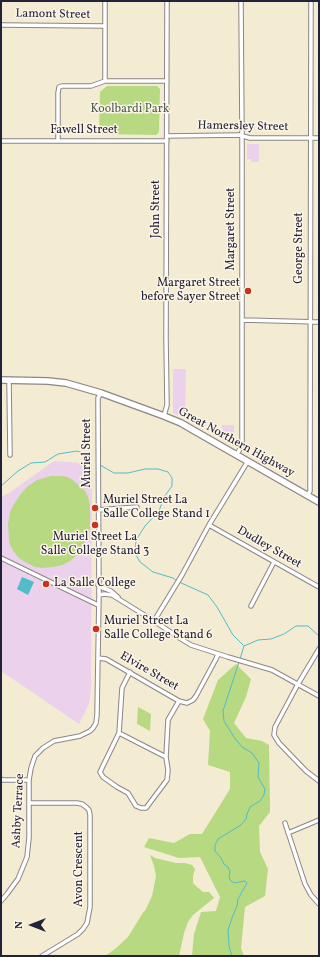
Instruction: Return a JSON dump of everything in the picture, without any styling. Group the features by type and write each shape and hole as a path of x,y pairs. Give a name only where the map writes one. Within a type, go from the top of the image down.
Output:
{"main road":[{"name":"Great Northern Highway","path":"1,380 66,383 101,393 164,416 181,423 319,502"}],"street":[{"path":"105,1 105,81"},
{"name":"John Street","path":"164,416 167,405 167,1"},
{"name":"Margaret Street","path":"236,455 242,446 241,1"},
{"name":"George Street","path":"308,495 310,491 310,1"},
{"name":"Lamont Street","path":"1,25 105,26"},
{"path":"58,141 59,87 91,86 105,81 167,81"},
{"name":"Hamersley Street","path":"167,138 235,135 250,138 319,138"},
{"name":"Fawell Street","path":"1,141 167,138"},
{"path":"242,320 319,322"},
{"path":"9,380 10,455"},
{"name":"Muriel Street","path":"93,728 96,723 97,715 99,595 98,398 101,393"},
{"path":"154,620 182,575 209,525 248,461"},
{"path":"98,510 137,508"},
{"name":"Dudley Street","path":"209,525 319,587"},
{"path":"1,558 98,605"},
{"path":"251,606 274,562"},
{"path":"98,584 111,591 124,602"},
{"path":"99,595 112,595 154,620 191,645 272,670 319,696"},
{"path":"319,649 275,727 274,735 279,744 306,771 319,780"},
{"name":"Elvire Street","path":"98,658 106,659 178,700 190,702 193,700 201,687 218,654"},
{"path":"130,672 122,688 119,733 100,772 103,778 128,793 136,806 141,808 146,808 167,780 168,770 166,757 168,720 178,700"},
{"name":"Ashby Terrace","path":"1,901 18,879 27,857 29,838 29,780 31,768 36,756 43,748 54,742 80,736 93,728"},
{"path":"119,733 166,757"},
{"path":"1,779 29,780"},
{"name":"Avon Crescent","path":"29,803 78,803 82,804 89,810 90,816 90,916 87,923 78,934 42,956"},
{"path":"288,833 319,820"},
{"path":"285,823 305,884 311,895 319,904"}],"shaded area":[{"path":"248,144 259,144 259,162 251,162 251,159 247,159"},
{"path":"173,369 186,369 185,418 173,413"},
{"path":"222,425 234,425 234,446 222,439"},
{"name":"La Salle College","path":"54,461 92,464 91,689 89,704 79,724 1,671 1,497"}],"green space":[{"name":"Koolbardi Park","path":"107,86 157,86 160,89 159,132 156,135 99,134 100,92"},
{"path":"51,476 68,477 85,491 90,506 90,527 84,544 76,556 62,565 42,568 35,567 25,562 14,552 10,545 8,524 10,512 14,504 27,487 37,480"},
{"path":"236,664 251,679 246,697 234,723 246,738 262,741 269,745 270,812 259,826 260,852 268,869 265,896 245,907 241,948 244,956 192,956 194,934 201,912 216,911 220,897 200,857 179,858 144,847 149,838 174,843 190,834 202,834 230,789 230,772 208,765 210,731 203,719 218,680"},
{"path":"138,707 151,714 150,731 137,724"},
{"path":"150,855 155,858 176,863 192,865 195,869 193,883 203,892 209,892 214,898 193,915 188,922 179,956 105,956 128,937 145,911 152,896 156,876"}],"water":[{"path":"22,577 34,582 28,595 17,589"}],"waterway":[{"path":"1,486 18,471 31,463 45,462 58,454 77,451 91,456"},
{"path":"100,465 114,473 128,473 145,469 158,469 168,472 172,478 172,486 164,497 159,511 145,526 136,540 135,553 140,562 153,572 173,578 177,581"},
{"path":"179,582 208,595 217,607 233,635 243,645"},
{"path":"244,646 258,640 271,639 284,634 296,626 308,626 319,636"},
{"path":"240,659 244,646"},
{"path":"232,956 229,946 228,930 238,899 247,883 245,881 234,883 230,880 230,872 228,867 224,864 215,851 215,845 218,839 241,825 246,819 250,807 260,801 264,795 265,789 258,777 259,763 252,753 242,747 224,721 223,711 239,662"}],"place":[{"name":"Margaret Street before Sayer Street","path":"248,291"},
{"name":"Muriel Street La Salle College Stand 1","path":"95,508"},
{"name":"Muriel Street La Salle College Stand 3","path":"95,525"},
{"name":"La Salle College","path":"46,584"},
{"name":"Muriel Street La Salle College Stand 6","path":"96,629"}]}
